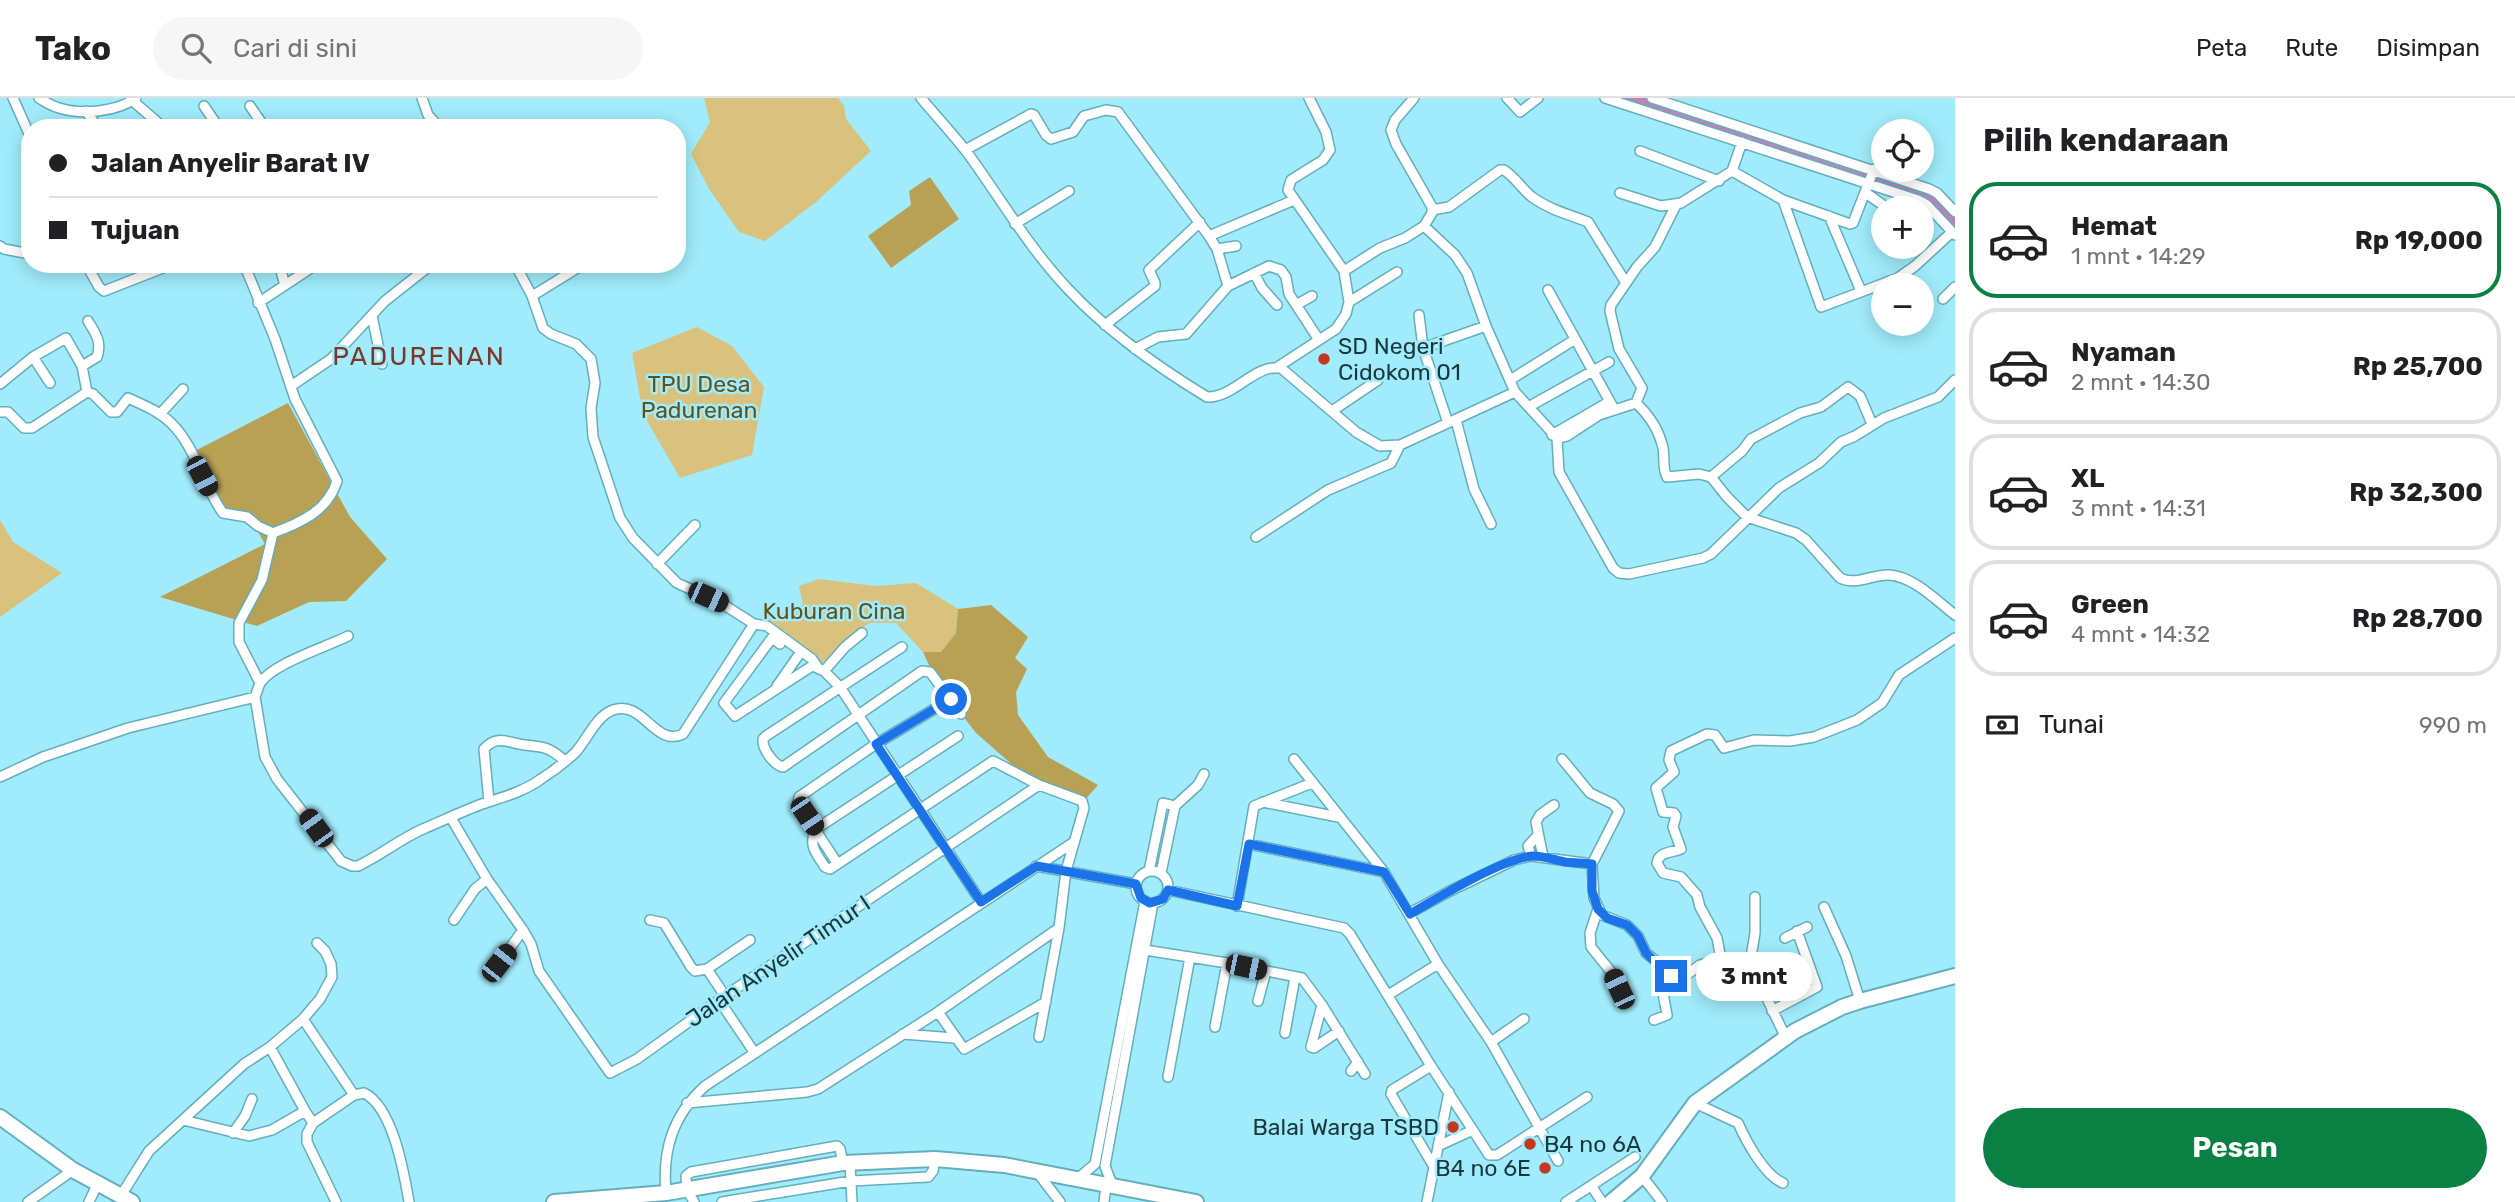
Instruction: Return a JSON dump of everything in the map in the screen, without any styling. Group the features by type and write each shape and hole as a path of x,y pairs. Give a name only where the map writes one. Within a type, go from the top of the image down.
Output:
{"main road":[{"path":"1611,1202 1642,1175 1695,1103 1786,1038 1826,1014 1860,1000 1955,976"},
{"path":"0,1117 74,1170 126,1200"},
{"path":"554,1202 681,1196 846,1163 935,1159 1004,1165 1110,1186 1147,1197 1196,1202"}],"street":[{"path":"13,98 22,119"},
{"path":"39,98 60,109 86,111 109,109 135,99 155,119"},
{"path":"422,98 432,119"},
{"path":"921,98 965,150 1015,224 1067,288 1105,325 1135,349 1207,397 1220,394 1269,368 1284,370 1356,432 1385,447 1400,445 1515,392"},
{"path":"1276,368 1341,323 1349,302 1344,271 1287,186 1291,180 1323,160 1330,150 1323,125 1309,98"},
{"path":"1414,98 1395,120 1391,130 1433,210"},
{"path":"1507,98 1520,112 1538,98"},
{"path":"1605,98 1870,180 1937,193 1955,212"},
{"path":"1653,98 1908,196"},
{"path":"204,106 213,119"},
{"path":"250,106 259,119"},
{"path":"965,150 1031,114 1051,139 1073,132 1083,116 1106,110 1118,112 1209,236 1217,249 1228,286"},
{"path":"86,111 92,119"},
{"path":"1620,193 1661,205 1676,205 1732,171 1742,142"},
{"path":"1640,151 1719,181"},
{"path":"1433,210 1449,207 1500,170 1504,170 1547,207 1588,222 1626,283"},
{"path":"1732,171 1783,200 1845,223 1853,223 1870,180"},
{"path":"1870,180 1880,196"},
{"path":"1015,224 1069,191"},
{"path":"1209,236 1294,200"},
{"path":"1783,200 1821,307 1904,273 1953,233 1934,213"},
{"path":"1636,403 1642,388 1619,349 1610,311 1616,295 1655,247 1676,205"},
{"path":"1344,271 1380,248 1405,239 1424,226 1433,210"},
{"path":"1829,216 1861,290"},
{"path":"1105,325 1155,286 1150,268 1200,222"},
{"path":"1424,226 1455,254 1462,265 1515,392 1530,406 1554,437 1559,472 1613,568 1619,573 1629,574 1703,558 1718,548 1789,480 1819,463 1841,442 1872,424 1934,400 1955,380"},
{"path":"0,246 21,252"},
{"path":"1217,249 1236,246"},
{"path":"1135,349 1158,337 1186,334 1228,286 1269,267 1281,270 1286,277 1287,291 1319,340"},
{"path":"1254,272 1262,288 1276,305"},
{"path":"1349,302 1397,272"},
{"path":"91,273 104,291 150,273"},
{"path":"87,392 93,394 111,412 117,412 128,398 160,414 173,424 223,513 247,517 273,533 312,515 322,506 337,484 291,386 247,273"},
{"path":"282,273 285,285"},
{"path":"258,303 303,273"},
{"path":"291,386 331,359 385,301 421,273"},
{"path":"520,273 532,296 543,328 581,346 591,359 595,383 592,422 598,452 620,518 633,538 677,583 721,603 754,624 767,626 812,659 818,668"},
{"path":"532,296 569,273"},
{"path":"1943,299 1955,287"},
{"path":"1548,290 1611,405"},
{"path":"1296,306 1312,296"},
{"path":"1419,315 1423,348 1452,421 1474,489 1491,524"},
{"path":"372,316 382,364"},
{"path":"82,366 97,357 100,348 88,321"},
{"path":"1423,348 1486,326"},
{"path":"0,384 33,357 59,340 67,338 82,366 87,392"},
{"path":"1510,380 1574,340"},
{"path":"33,357 50,383"},
{"path":"1530,406 1609,362"},
{"path":"1332,411 1378,380"},
{"path":"1711,477 1742,451 1751,439 1800,413 1821,407 1849,387 1860,396 1872,424"},
{"path":"160,414 183,389"},
{"path":"0,412 8,412 24,428 32,428 87,392"},
{"path":"1554,437 1567,436 1611,405 1636,403 1645,411 1656,429 1663,450 1665,475 1711,477 1727,498 1748,517 1796,533 1806,540 1833,572 1846,581 1880,575 1902,577 1955,615"},
{"path":"1256,537 1328,490 1391,463 1400,445"},
{"path":"657,565 695,525"},
{"path":"260,683 239,642 239,623 262,580 273,533"},
{"path":"348,636 285,663 265,676 256,697 265,757 284,788 341,861 359,866 421,830 510,796 540,780 575,753 605,714 616,709 632,709 669,737 683,734 754,624"},
{"path":"862,633 818,668 737,716 724,705 772,638 818,668 839,687 981,902"},
{"path":"1721,959 1717,938 1700,907 1697,895 1681,877 1664,873 1657,863 1661,855 1681,849 1673,827 1676,816 1674,813 1663,812 1656,791 1674,772 1668,760 1671,751 1707,734 1715,735 1724,748 1754,740 1790,741 1814,737 1832,730 1857,720 1880,704 1899,675 1955,638"},
{"path":"902,647 763,739 763,745 777,765 783,766 926,670 961,714"},
{"path":"773,693 798,656"},
{"path":"0,777 43,757 128,728 256,697"},
{"path":"837,863 798,803 799,797 876,744 951,699"},
{"path":"958,736 816,829 811,842 828,869 993,761 1039,785 1080,800 1084,804 1066,871 1040,1037"},
{"path":"489,802 484,749 493,742 504,739 527,745 540,744 565,761"},
{"path":"1562,759 1590,793 1613,804 1619,811 1592,864 1592,891 1598,909 1607,918 1627,925 1638,936 1646,953 1676,977"},
{"path":"1294,760 1384,872 1438,964 1491,1042 1558,1161"},
{"path":"1161,873 1175,806 1198,785 1204,774"},
{"path":"1237,906 1254,806 1312,783"},
{"name":"Jalan Anyelir Timur I","path":"523,930 531,944 539,971 610,1073 637,1059 722,998 1039,785"},
{"path":"1261,802 1339,817"},
{"path":"1149,871 1161,806 1163,803 1175,806"},
{"path":"1543,857 1537,818 1554,805"},
{"path":"451,818 487,879 523,930 499,963"},
{"path":"1531,856 1528,846 1538,835"},
{"path":"681,1196 667,1152 687,1103 705,1086 1074,842"},
{"path":"1249,844 1384,872"},
{"path":"1410,914 1514,860 1531,856 1592,864"},
{"path":"1037,866 1136,884"},
{"path":"1149,871 1161,873 1166,877 1168,890 1163,899 1149,902 1138,894 1136,884 1140,875 1149,871"},
{"path":"454,919 475,889 487,879"},
{"path":"1168,890 1344,928 1491,1156 1497,1155 1587,1097"},
{"path":"1755,897 1755,933 1750,963 1786,1038"},
{"path":"1076,1180 1100,1165 1145,950 1149,902"},
{"path":"1104,1202 1110,1186 1100,1165 1149,902"},
{"path":"1824,907 1846,956 1860,1000"},
{"path":"1598,909 1590,933 1591,947 1612,973 1619,989"},
{"path":"650,920 660,920 666,925 695,971 707,969 750,940"},
{"path":"1784,938 1807,927"},
{"path":"687,1103 818,1089 938,1012 1059,928"},
{"path":"1772,1011 1816,987 1797,931"},
{"path":"126,1200 149,1151 244,1064 270,1047 303,1019 320,999 332,977 331,964 325,951 317,943"},
{"path":"1145,950 1227,963 1307,982 1365,1074"},
{"path":"1168,1077 1190,957"},
{"path":"1654,1020 1667,1015 1662,988 1676,977 1685,976 1700,965 1721,959 1729,963 1750,963"},
{"path":"1214,1027 1227,963"},
{"path":"1388,995 1438,964"},
{"path":"707,969 754,1052"},
{"path":"1258,1001 1266,971"},
{"path":"1285,1033 1295,977"},
{"path":"938,1012 961,1048 969,1048 1046,1002"},
{"path":"1322,1005 1311,1047 1314,1048 1339,1031"},
{"path":"303,1019 354,1095"},
{"path":"1491,1042 1524,1019"},
{"path":"903,1034 954,1038"},
{"path":"270,1047 313,1123"},
{"path":"1351,1071 1358,1062"},
{"path":"1431,1066 1391,1092 1434,1167"},
{"path":"1427,1202 1449,1092"},
{"path":"336,1202 307,1142 307,1134 313,1123 354,1095 364,1093 375,1101 398,1143 410,1202"},
{"path":"233,1133 252,1100"},
{"path":"1695,1103 1738,1123 1763,1164 1772,1176 1783,1183"},
{"path":"183,1120 250,1136 261,1135 305,1111"},
{"path":"1438,1146 1473,1130"},
{"path":"1566,1202 1635,1157"},
{"path":"723,1202 851,1181 928,1177 933,1171 935,1159"},
{"path":"846,1163 851,1181 852,1202"},
{"path":"28,1202 74,1170"},
{"path":"1037,1172 1060,1202"},
{"path":"1642,1175 1662,1202"},
{"path":"89,1202 97,1185"},
{"path":"1592,1187 1602,1202"}],"green space":[{"path":"704,98 838,98 844,106 846,119 871,151 816,202 765,241 739,232 709,189 691,154 710,122"},
{"name":"TPU Desa Padurenan","path":"697,327 732,346 764,387 752,455 680,478 643,414 632,353"},
{"path":"0,520 13,542 62,573 0,617"},
{"name":"Kuburan Cina","path":"819,579 875,586 916,583 958,609 956,633 941,652 923,652 896,623 870,623 847,638 818,667 755,624 803,604 799,586"}],"shaded area":[{"path":"930,177 959,219 891,268 868,236 911,205 909,191"},
{"path":"288,403 350,517 387,559 346,601 309,602 257,626 160,597 265,544 247,513 224,512 187,455"},
{"path":"991,605 1028,637 1015,658 1027,669 1016,692 1018,715 1048,757 1098,785 1084,801 1024,775 976,733 936,681 923,652 941,652 956,633 958,609"}],"waterway":[{"path":"1630,98 1932,196 1955,221"}],"place":[{"name":"SD Negeri Cidokom 01","path":"1324,359"},
{"name":"Balai Warga TSBD","path":"1453,1127"},
{"name":"B4 no 6A","path":"1530,1144"},
{"name":"B4 no 6E","path":"1545,1168"}],"district":[{"name":"PADURENAN","path":"419,356"}],"route":[{"path":"951,699 876,744 981,902 1037,866 1136,884 1138,894 1150,903 1163,899 1168,890 1237,906 1249,844 1384,872 1410,914 1514,860 1531,856 1543,857 1592,864 1592,891 1595,904 1602,915 1627,925 1638,936 1646,953 1671,976"}]}
